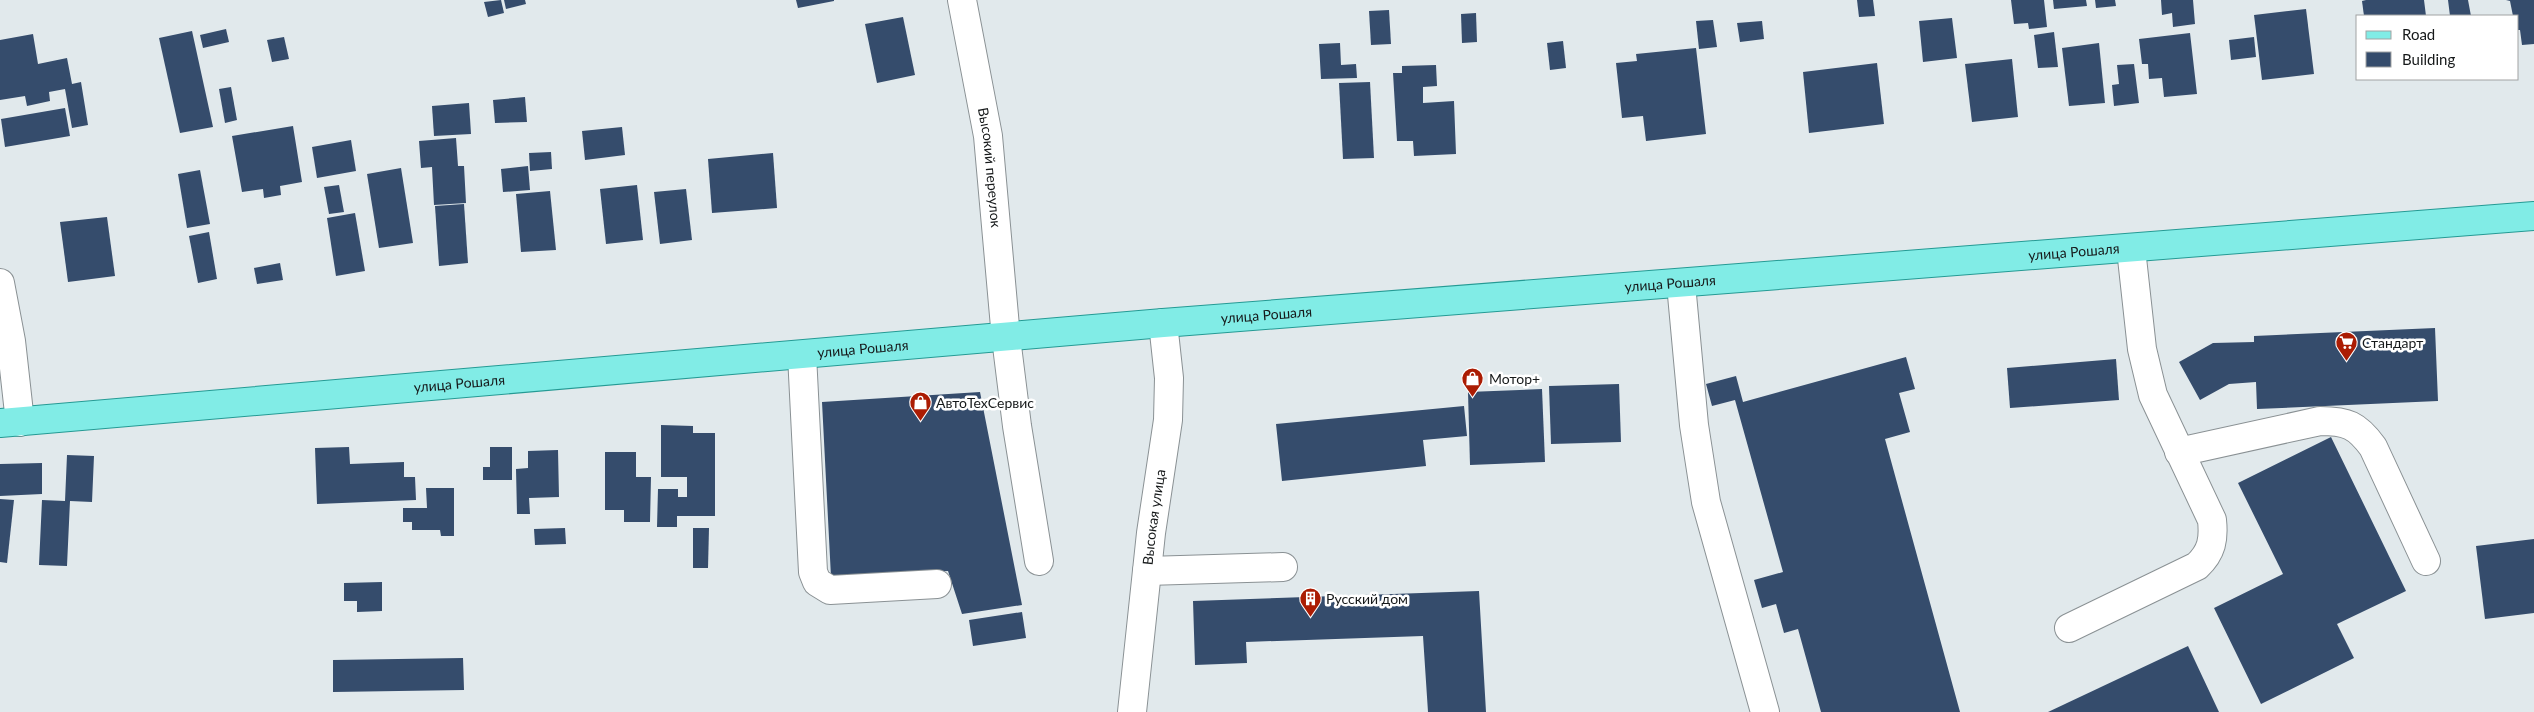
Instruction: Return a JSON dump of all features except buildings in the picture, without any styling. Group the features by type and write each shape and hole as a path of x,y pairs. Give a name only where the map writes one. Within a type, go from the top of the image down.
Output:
{"main road":[{"name":"улица Рошаля","path":"10,422 1164,323 2131,249 2534,216"}],"street":[{"name":"Высокий переулок","path":"962,0 988,136 1006,338 1017,426 1039,561"},
{"path":"2069,628 2198,566 2209,555 2214,535 2212,520 2153,395 2146,372 2131,249"},
{"path":"0,283 11,341 10,422"},
{"path":"1681,284 1694,425 1706,502 1765,712"},
{"name":"Высокая улица","path":"1132,712 1147,571 1168,420 1169,378 1164,323"},
{"path":"802,355 813,572 817,582 830,590 937,584"},
{"path":"2179,452 2312,422 2338,421 2354,426 2365,435 2373,447 2426,562"},
{"path":"1147,571 1283,567"}],"place":[{"name":"Стандарт","path":"2346,362"},
{"name":"Мотор+","path":"1473,398"},
{"name":"АвтоТехСервис","path":"920,422"},
{"name":"Русский дом","path":"1310,618"}]}
